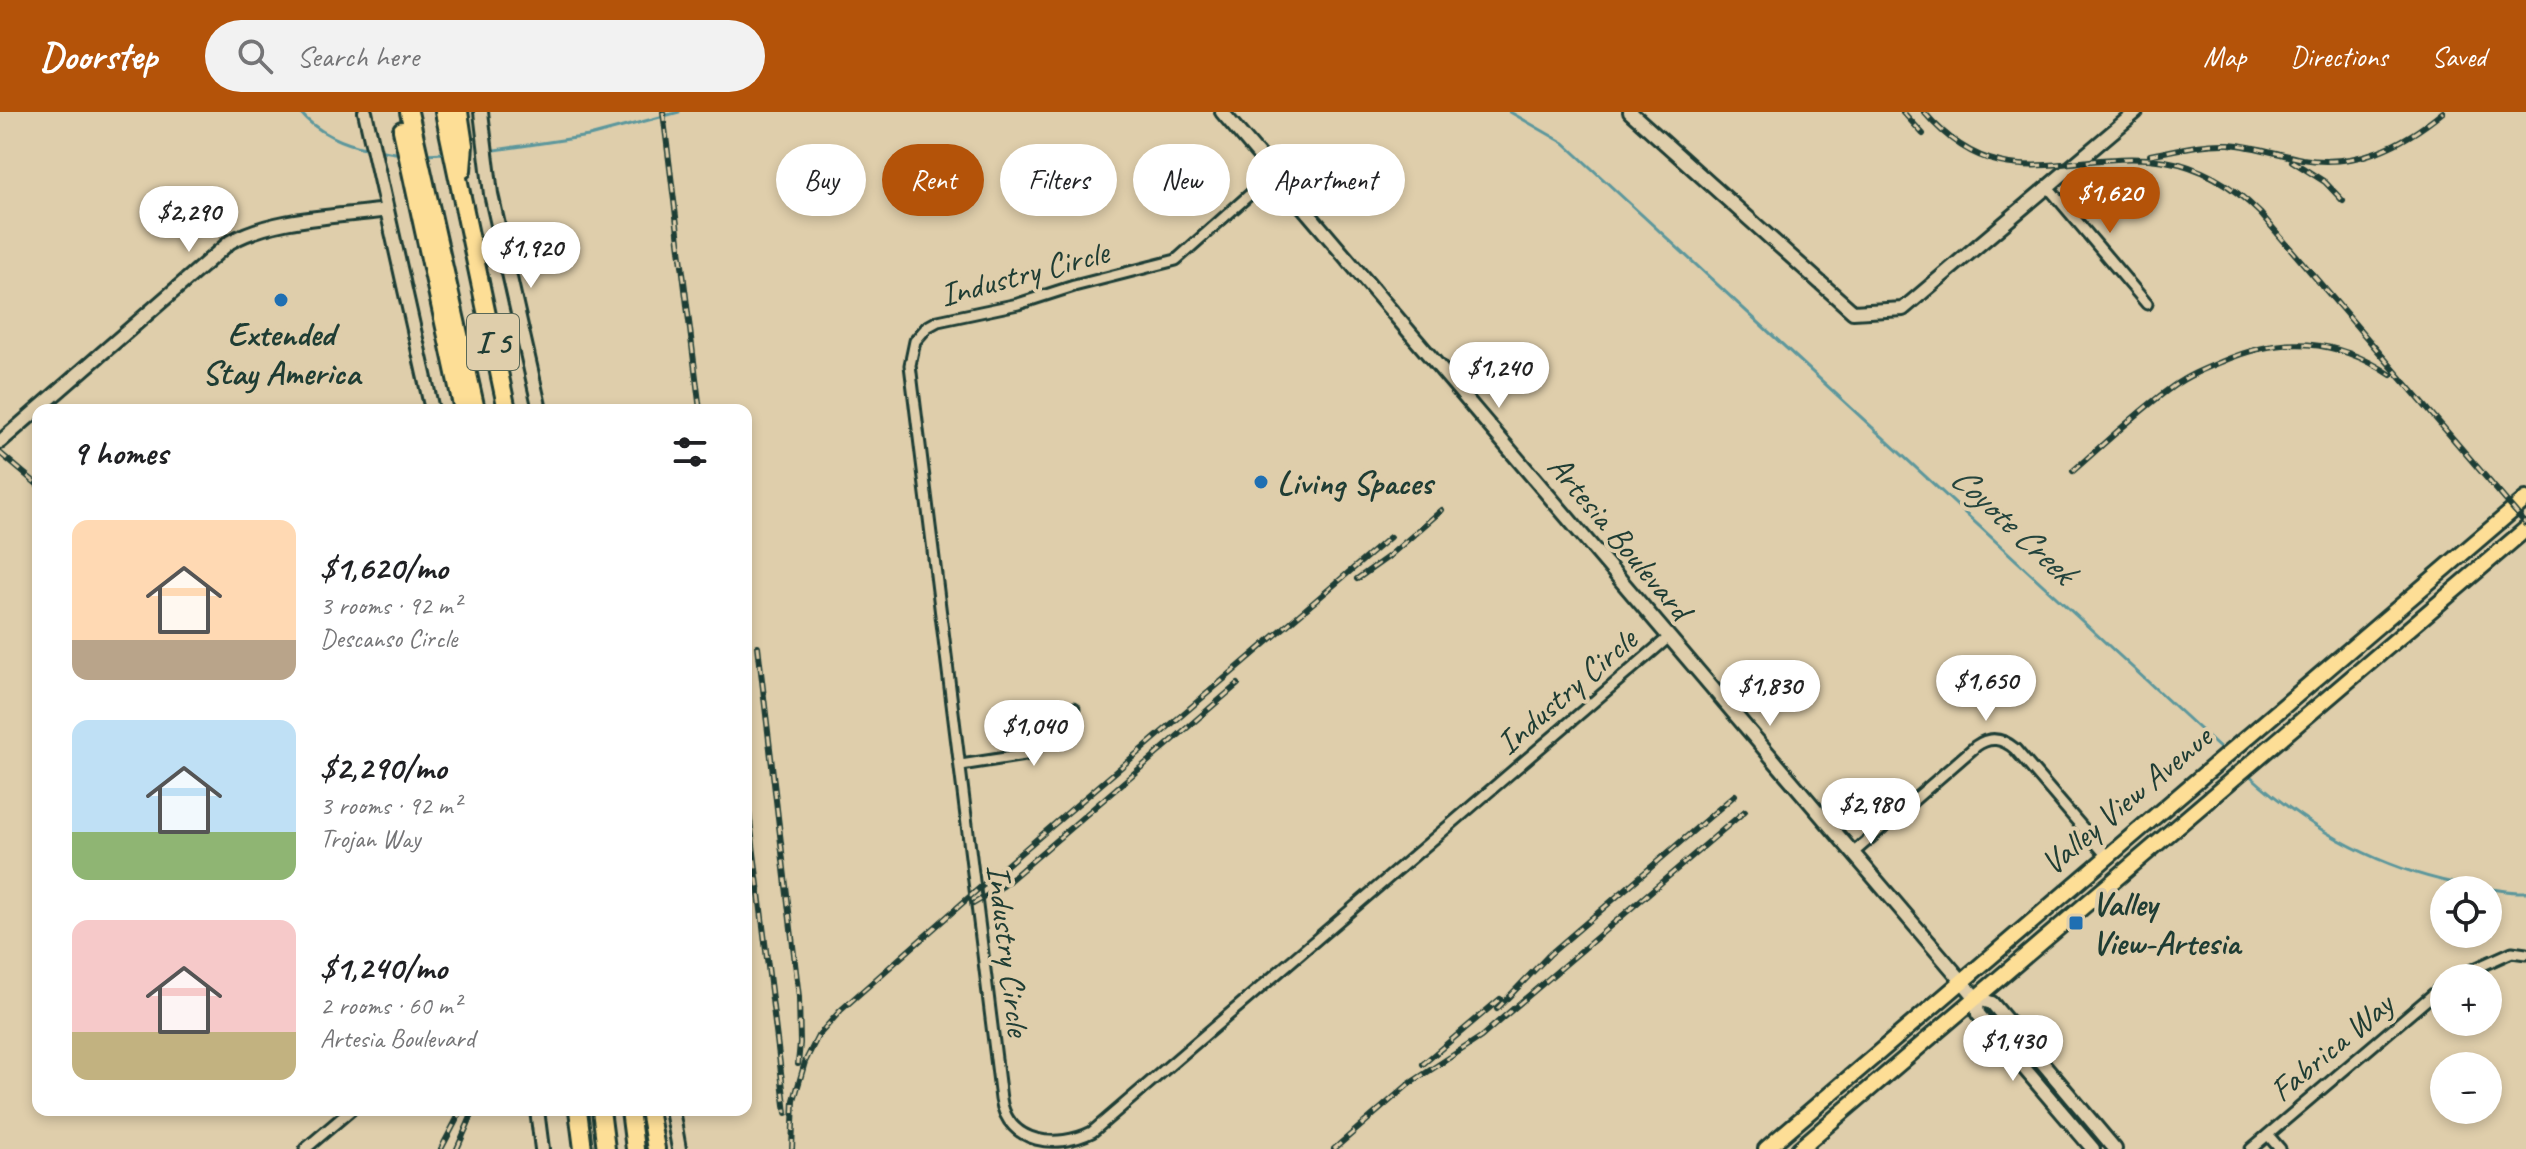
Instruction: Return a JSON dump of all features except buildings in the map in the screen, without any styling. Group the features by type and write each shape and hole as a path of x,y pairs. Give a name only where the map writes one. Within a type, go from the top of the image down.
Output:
{"highway":[{"name":"I 5","path":"452,115 464,145 461,185 506,404"},
{"name":"I 5","path":"405,118 462,404"},
{"path":"424,206 474,404"},
{"path":"579,1116 583,1149"},
{"path":"602,1116 606,1149"},
{"path":"631,1116 635,1149"},
{"path":"650,1116 656,1149"}],"main road":[{"name":"Valley View Avenue","path":"1766,1149 2526,499"},
{"name":"Valley View Avenue","path":"1799,1149 2526,529"},
{"path":"1816,1106 1830,1122"}],"street":[{"path":"365,112 431,404"},
{"path":"481,112 489,176 539,404"},
{"name":"Artesia Boulevard","path":"1222,112 1249,144"},
{"path":"1630,112 1853,312 1903,309 2136,112"},
{"path":"2048,187 2147,304"},
{"name":"Industry Circle","path":"1246,198 1176,260 1018,304 938,321 930,324 915,341 911,352 910,365 1002,1106 1012,1125 1024,1136 1042,1144 1062,1146 1079,1141 1092,1132 1669,637"},
{"path":"44,404 230,242 273,224 387,210"},
{"name":"Artesia Boulevard","path":"1310,216 1962,981 1976,998 1978,1014 2093,1149"},
{"path":"0,442 32,414"},
{"path":"961,765 1029,753 1074,708"},
{"path":"1853,853 1976,746 1985,740 1999,739 2015,749 2107,856"},
{"path":"2485,964 2512,952 2526,954"},
{"name":"Fabrica Way","path":"2251,1149 2430,997"},
{"name":"Artesia Boulevard","path":"1976,998 1992,1003 2115,1149"},
{"path":"305,1149 344,1116"},
{"path":"538,1116 542,1149"},
{"path":"673,1116 679,1149"},
{"path":"2268,1135 2280,1149"}],"waterway":[{"name":"Coyote Creek","path":"300,112 314,126 331,136 369,149"},
{"name":"Coyote Creek","path":"488,151 589,136 679,112"},
{"name":"Coyote Creek","path":"1510,112 1564,143 2224,752"},
{"name":"Coyote Creek","path":"377,150 401,154"},
{"name":"Coyote Creek","path":"424,154 445,153"},
{"name":"Coyote Creek","path":"2247,773 2327,833 2386,862 2450,882 2526,892"}],"railway":[{"path":"663,112 699,404"},
{"path":"1903,112 1923,134"},
{"path":"1924,112 1953,140 1981,156 2010,164 2131,159 2165,161 2205,173 2228,186 2260,213 2526,524"},
{"path":"2150,155 2229,144 2302,159 2341,160 2377,152 2395,144 2443,112"},
{"path":"2292,161 2325,182 2343,201"},
{"path":"2073,471 2172,387 2243,353 2265,347 2308,344 2350,354 2391,375"},
{"path":"0,453 32,480"},
{"path":"1357,579 1388,557 1442,510"},
{"path":"792,1149 794,1100 805,1062 818,1036 841,1010 1390,537"},
{"path":"758,646 799,997 798,1064"},
{"path":"973,904 1003,886 1238,684"},
{"path":"1497,1009 1550,954 1735,795"},
{"path":"1334,1149 1409,1084 1481,1037 1745,811"},
{"path":"752,837 786,1113"},
{"path":"1423,1064 1500,999"},
{"path":"441,1149 458,1116"},
{"path":"457,1149 471,1116"}],"place":[{"name":"Extended Stay America","path":"281,300"},
{"name":"Living Spaces","path":"1261,482"},
{"name":"Valley View-Artesia","path":"2076,923"}]}
